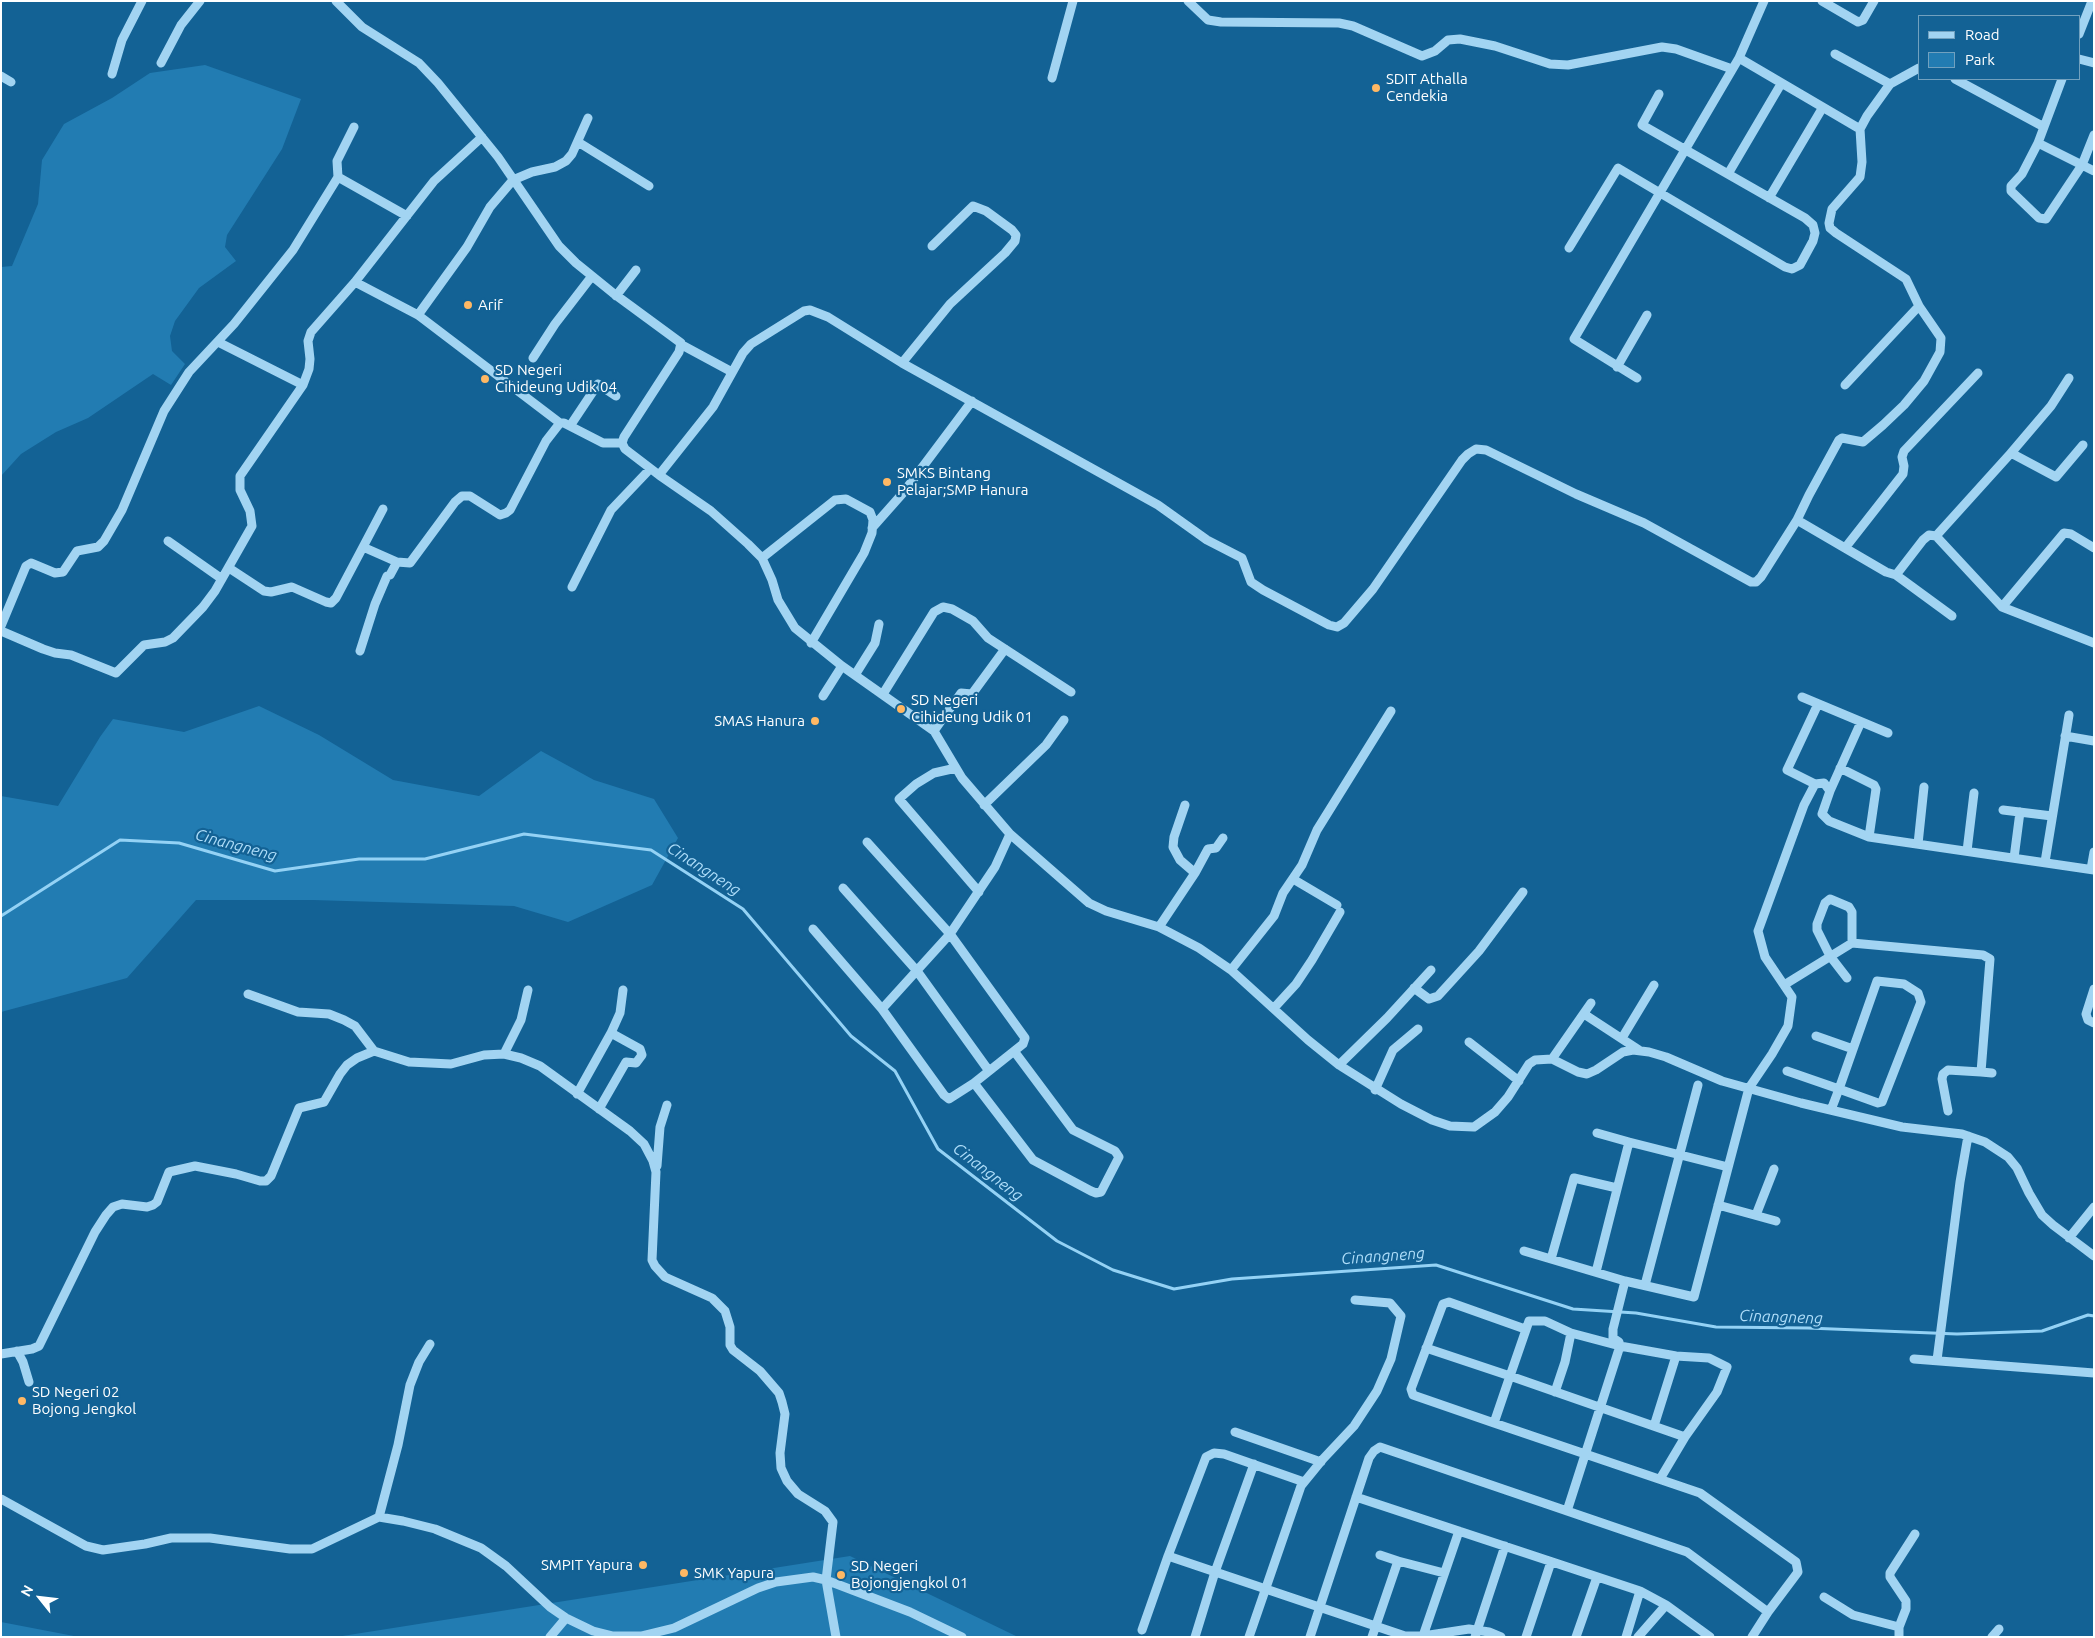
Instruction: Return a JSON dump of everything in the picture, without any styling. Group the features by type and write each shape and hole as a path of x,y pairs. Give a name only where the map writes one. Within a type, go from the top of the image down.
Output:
{"street":[{"path":"112,74 122,40 142,1"},
{"path":"161,63 181,25 200,1"},
{"path":"336,1 362,27 419,63 438,83 482,137 559,246 616,296 682,345 732,372"},
{"path":"1052,78 1073,1"},
{"path":"1188,1 1208,20 1221,22 1339,23 1353,26 1422,56 1435,51 1448,40 1460,39 1495,46 1550,64 1568,65 1662,47 1676,49 1732,69"},
{"path":"1637,378 1574,339 1739,58 1764,1"},
{"path":"1822,1 1858,22 1862,20 1874,1"},
{"path":"2080,31 2092,1"},
{"path":"1835,54 1890,84"},
{"path":"1739,58 1860,129"},
{"path":"2080,59 2094,63"},
{"path":"658,476 713,407 732,372 751,344 804,311 810,310 828,317 902,363 1158,505 1207,540 1242,558 1251,582 1329,625 1337,627 1344,624 1373,589 1462,460 1476,449 1486,450 1576,494 1644,524 1751,582 1756,582 1761,578 1797,520 1839,440 1842,438 1866,440 1904,405 1931,370 1940,352 1941,338 1919,306 1906,279 1830,228 1829,216 1832,209 1860,177 1862,162 1860,129 1890,84 1918,69"},
{"path":"1,76 11,82"},
{"path":"1957,80 2044,127"},
{"path":"2062,80 2038,143 2022,174 2011,186 2011,191 2039,218 2049,217 2082,165 2094,134"},
{"path":"1728,174 1781,84"},
{"path":"1569,248 1618,168 1785,267 1792,269 1800,265 1813,241 1815,233 1812,225 1805,218 1642,125 1658,94"},
{"path":"1769,198 1823,107"},
{"path":"418,314 467,247 490,207 513,180 560,164 572,154 588,118"},
{"path":"1,626 26,566 31,564 55,573 63,572 77,552 98,547 104,541 122,510 164,411 189,372 218,342 293,250 338,177 337,161 354,127"},
{"path":"1,631 43,649 55,653 71,654 116,673 144,645 165,642 173,638 203,607 222,580 252,526 250,511 240,490 240,476 303,385 309,369 308,341 311,332 355,282 434,181 482,137"},
{"path":"578,142 649,186"},
{"path":"2038,143 2094,171"},
{"path":"338,177 407,216"},
{"path":"902,363 950,304 1006,253 1015,241 1016,235 986,211 973,206 932,246"},
{"path":"616,296 636,270"},
{"path":"533,358 555,324 592,276"},
{"path":"355,282 418,314 560,423 603,443 622,443"},
{"path":"1844,385 1919,306"},
{"path":"1617,367 1647,315"},
{"path":"218,342 303,385"},
{"path":"622,443 682,345"},
{"path":"1845,548 1902,474 1904,451 1978,373"},
{"path":"1936,536 2048,410 2069,378"},
{"path":"570,426 598,384 616,396"},
{"path":"872,529 903,493 972,401"},
{"path":"363,547 397,562 410,563 455,502 462,496 470,496 500,515 506,513 510,510 546,441 560,423"},
{"path":"622,443 631,455 658,476 711,511 762,558 787,618 810,643 934,731 956,768 984,805 1010,834 1089,903 1159,927 1199,948 1231,970 1339,1065 1375,1090 1432,1120 1450,1126 1474,1127 1495,1112 1532,1062 1539,1058 1552,1059 1578,1072 1587,1074 1617,1055 1638,1050"},
{"path":"2011,453 2056,477 2083,445"},
{"path":"572,587 611,510 650,469"},
{"path":"762,558 835,500 846,500 870,512 873,520 872,529 858,563 810,643"},
{"path":"229,568 264,590 272,592 292,587 331,603 336,598 382,509"},
{"path":"1797,520 1886,572 1896,575 1952,616"},
{"path":"2002,606 2064,533 2072,534 2094,548"},
{"path":"1896,575 1922,540 1929,535 1936,536 2002,606 2094,643"},
{"path":"168,541 222,580"},
{"path":"360,651 375,604 387,576 390,575 397,562"},
{"path":"883,694 938,608 948,607 973,621 988,638 1071,692"},
{"path":"855,675 875,642 879,624"},
{"path":"934,731 961,693 972,694 1005,649"},
{"path":"823,696 842,666"},
{"path":"1802,697 1888,733"},
{"path":"1818,704 1787,770 1815,784 1824,783 1830,791"},
{"path":"1231,970 1274,916 1283,892 1302,865 1317,830 1391,711"},
{"path":"2045,862 2069,715"},
{"path":"984,805 1046,745 1064,720"},
{"path":"1861,722 1830,791 1822,814 1829,821 1869,837 2092,870 2094,852"},
{"path":"2066,736 2094,741"},
{"path":"956,768 934,773 916,784 899,799 979,892"},
{"path":"1840,768 1871,782 1876,789 1869,837"},
{"path":"1524,1251 1625,1281 1694,1297 1749,1088 1788,1026 1792,997 1764,957 1758,931 1804,805 1815,784"},
{"path":"1918,844 1924,787"},
{"path":"1967,851 1974,793"},
{"path":"1185,805 1174,837 1173,847 1180,860 1195,873"},
{"path":"2003,810 2052,816"},
{"path":"2014,858 2020,812"},
{"path":"882,1009 950,934 996,867 1010,834"},
{"path":"1159,927 1195,873 1208,849 1216,848 1223,838"},
{"path":"813,929 882,1009 944,1095 949,1099 974,1083 1023,1044 1025,1038 1022,1032 950,934 867,842"},
{"path":"1274,1008 1296,984 1312,960 1339,908 1293,879"},
{"path":"843,888 917,971 989,1071"},
{"path":"1414,988 1429,999 1438,996 1479,951 1523,892"},
{"path":"1847,978 1830,956 1817,930 1817,924 1825,903 1830,900 1849,907 1852,912 1852,943"},
{"path":"1784,984 1852,943 1983,956 1990,959 1981,1072"},
{"path":"1339,1065 1382,1024 1431,970"},
{"path":"1787,1071 1838,1089 1878,1103 1882,1102 1920,1002 1918,992 1904,984 1878,981 1838,1089 1831,1110"},
{"path":"1622,1038 1654,985"},
{"path":"2094,989 2086,1014 2088,1020 2094,1023"},
{"path":"504,1054 521,1020 528,990"},
{"path":"577,1094 620,1014 623,990"},
{"path":"248,994 298,1012 329,1014 344,1020 355,1026 374,1051 409,1062 451,1064 484,1055 504,1054 540,1066 630,1130 644,1144 653,1161 656,1172"},
{"path":"1552,1059 1592,1003"},
{"path":"1584,1014 1638,1050 1666,1056 1713,1078 1902,1127 1944,1131 1968,1136 1996,1148 2008,1157 2016,1168 2028,1193 2042,1215 2094,1256"},
{"path":"1375,1090 1392,1050 1418,1029"},
{"path":"599,1109 626,1062 636,1063 642,1055 640,1049 611,1033"},
{"path":"1816,1036 1853,1049"},
{"path":"1468,1042 1519,1081"},
{"path":"1,1354 39,1346 95,1232 113,1207 122,1204 147,1207 153,1205 157,1202 169,1172 195,1166 266,1181 271,1176 299,1108 324,1102 347,1065 357,1058 374,1051"},
{"path":"974,1083 1034,1160 1090,1191 1101,1192 1119,1157 1115,1151 1073,1130 1014,1051"},
{"path":"1948,1111 1942,1079 1943,1074 1948,1070 1992,1073"},
{"path":"1645,1285 1698,1085"},
{"path":"667,1105 660,1127 652,1260 659,1272 665,1277 712,1298 725,1311 729,1320 730,1345 733,1350 760,1371 779,1393 785,1414 780,1453 781,1468 787,1481 798,1494 825,1511 832,1522 826,1580 836,1637"},
{"path":"1597,1133 1728,1167"},
{"path":"1937,1360 1960,1182 1968,1136"},
{"path":"1596,1272 1629,1142"},
{"path":"1756,1215 1774,1168"},
{"path":"1551,1259 1574,1178 1618,1188"},
{"path":"1718,1205 1776,1221"},
{"path":"2069,1238 2094,1207"},
{"path":"1566,1511 1620,1346 1619,1342 1613,1338 1613,1329 1625,1281"},
{"path":"1250,1637 1301,1486 1354,1426 1377,1391 1391,1359 1401,1316 1390,1303 1355,1300"},
{"path":"1525,1329 1449,1302 1443,1304 1411,1389 1414,1394 1584,1455 1700,1493 1711,1499 1796,1562 1798,1572 1752,1637"},
{"path":"1494,1423 1529,1321 1544,1321 1571,1333 1620,1346 1676,1356 1709,1358 1726,1367 1717,1392 1685,1437 1660,1479"},
{"path":"1555,1392 1565,1362 1571,1333"},
{"path":"379,1517 398,1445 410,1385 419,1362 430,1344"},
{"path":"1426,1348 1685,1437"},
{"path":"17,1352 23,1362 29,1382"},
{"path":"1654,1426 1676,1356"},
{"path":"1914,1359 2094,1373"},
{"path":"1235,1432 1321,1462"},
{"path":"1310,1637 1369,1458 1374,1451 1380,1448 1687,1552 1768,1612"},
{"path":"1142,1630 1206,1457 1214,1453 1224,1454 1304,1482"},
{"path":"1195,1637 1254,1464"},
{"path":"1356,1497 1640,1591 1666,1605 1706,1636"},
{"path":"1,1499 86,1546 102,1550 171,1538 210,1538 290,1549 312,1549 379,1517 434,1530 481,1548 506,1566 550,1607 566,1618 593,1631 613,1636 642,1636 674,1628 724,1603 776,1582 813,1577 826,1580 910,1612 962,1637"},
{"path":"1423,1636 1459,1531"},
{"path":"1899,1637 1899,1627 1906,1608 1906,1601 1890,1577 1890,1573 1915,1534"},
{"path":"1476,1633 1505,1546"},
{"path":"1380,1555 1444,1574"},
{"path":"1168,1556 1405,1636 1476,1633 1501,1637"},
{"path":"1372,1637 1398,1561"},
{"path":"1526,1637 1551,1562"},
{"path":"1576,1637 1597,1577"},
{"path":"1626,1637 1640,1591"},
{"path":"1824,1597 1853,1615 1899,1627"},
{"path":"1638,1637 1666,1605"},
{"path":"550,1637 566,1618"},
{"path":"1992,1637 1999,1629"}],"green space":[{"path":"205,65 301,99 282,149 227,235 225,247 236,261 199,288 175,321 170,336 172,351 185,364 171,385 153,374 88,418 56,432 21,454 1,476 1,267 12,266 38,204 42,160 64,124 112,98 150,73"},
{"path":"259,706 319,735 393,780 479,796 541,751 594,780 654,799 678,838 652,885 568,922 514,906 313,900 196,900 127,978 1,1012 1,796 58,806 113,719 184,732"},
{"path":"850,1556 1018,1637 336,1637"},
{"path":"1,1622 79,1637 1,1637"}],"waterway":[{"name":"Cinangneng","path":"1,916 120,840 179,843 275,871 359,859 425,859 524,834 651,850 743,909 851,1036 895,1071 938,1149 1057,1241 1113,1270 1174,1289 1232,1279 1436,1265 1573,1309 1636,1313 1716,1327 1808,1328 1957,1334 2042,1331 2088,1315 2094,1316"}],"place":[{"name":"SDIT Athalla Cendekia","path":"1376,88"},
{"name":"Arif","path":"468,305"},
{"name":"SD Negeri Cihideung Udik 04","path":"485,379"},
{"name":"SMKS Bintang Pelajar;SMP Hanura","path":"887,482"},
{"name":"SD Negeri Cihideung Udik 01","path":"901,709"},
{"name":"SMAS Hanura","path":"815,721"},
{"name":"SD Negeri 02 Bojong Jengkol","path":"22,1401"},
{"name":"SMPIT Yapura","path":"643,1565"},
{"name":"SMK Yapura","path":"684,1573"},
{"name":"SD Negeri Bojongjengkol 01","path":"841,1575"}]}
